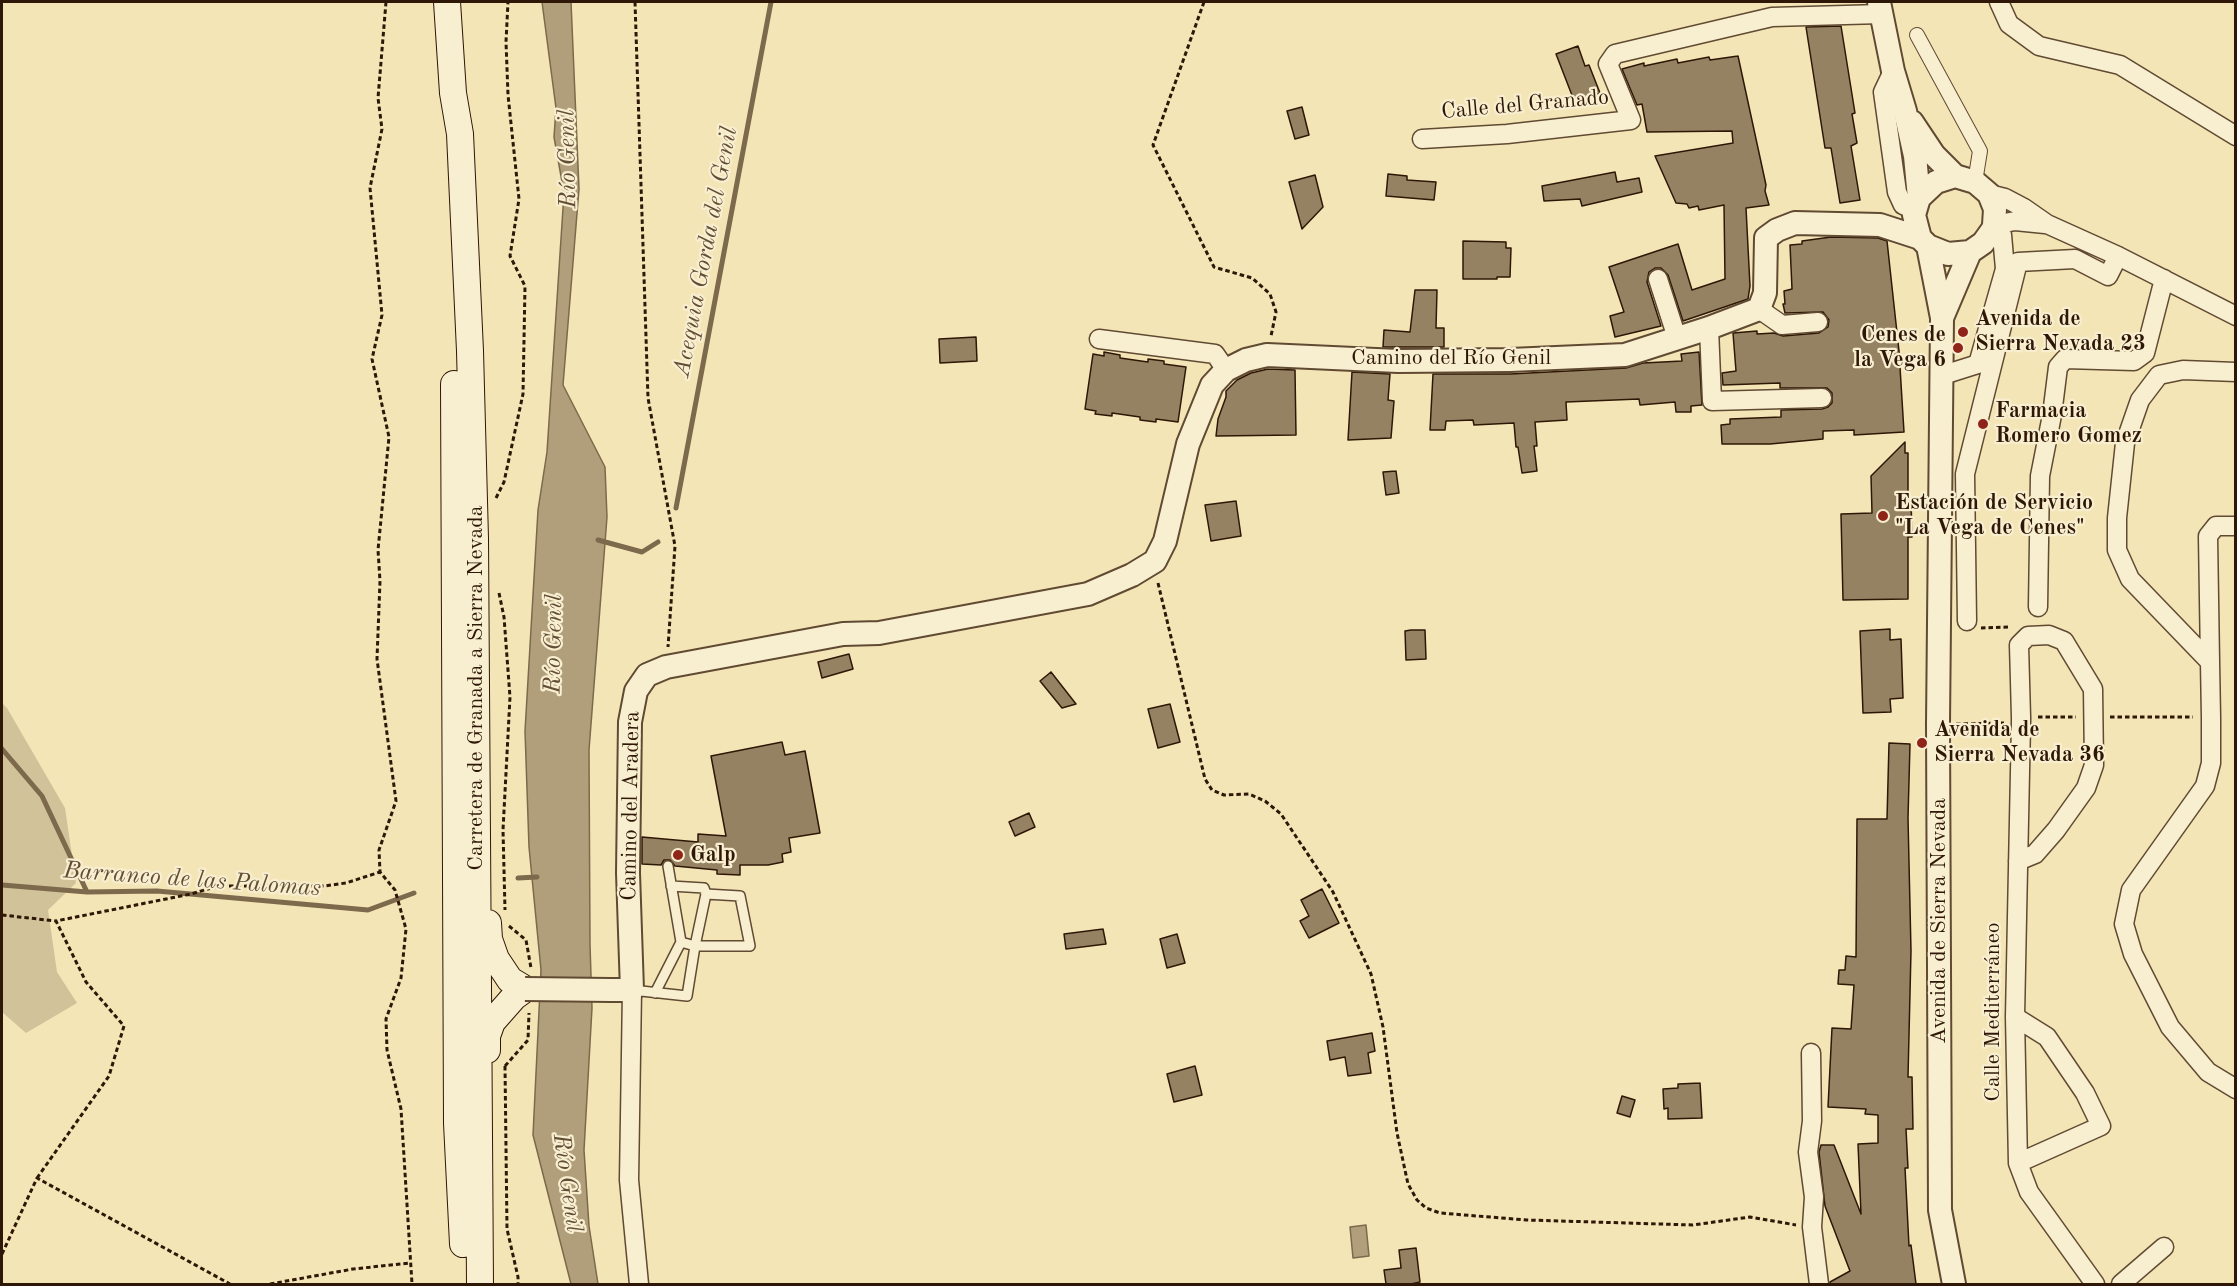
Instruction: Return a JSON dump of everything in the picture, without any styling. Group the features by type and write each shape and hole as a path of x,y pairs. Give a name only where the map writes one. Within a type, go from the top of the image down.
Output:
{"main road":[{"name":"Carretera de Granada a Sierra Nevada","path":"447,2 453,93 460,134 471,374 475,538 480,1284"},
{"name":"Carretera de Granada a Sierra Nevada","path":"453,93 449,131 454,401 457,1123 465,1284"},
{"path":"454,772 464,810 467,973 477,987"},
{"path":"477,884 488,920 489,939 496,959 522,989"},
{"path":"457,1123 465,1080 466,998 486,980 522,989"},
{"path":"479,1166 488,1127 487,1036 492,1022 522,989"}],"street":[{"path":"1776,2 1792,16"},
{"path":"1999,2 2009,24 2039,46 2120,65 2235,136"},
{"path":"1880,8 1893,71 1915,156 1916,207 1924,242"},
{"name":"Calle del Granado","path":"1422,139 1507,134 1631,120 1608,64 1615,54 1772,16 1880,8"},
{"path":"1917,35 1980,151 1973,184"},
{"path":"1893,71 1883,92 1897,192 1903,205 1916,207"},
{"path":"1818,322 1782,325 1759,309 1765,293 1766,238 1777,230 1795,223 1880,225 1948,254 1970,252 1983,243 1994,227 1995,209 1973,184 1934,155 1905,111"},
{"path":"1880,225 1916,207 1936,182 1973,184 2024,208 2047,224 2118,256 2235,316"},
{"path":"1994,227 2015,221 2047,224"},
{"path":"1940,376 1978,364 2005,269 2002,235 1994,227"},
{"name":"Avenida de Sierra Nevada","path":"1924,242 1941,318 1938,724 1940,1210 1954,1284"},
{"name":"Avenida de Sierra Nevada","path":"1941,318 1970,252"},
{"path":"1974,624 1965,474 2018,262 2075,259 2108,276 2118,256"},
{"path":"1658,279 1677,338"},
{"path":"2038,608 2040,476 2052,415 2058,368 2065,359 2134,361 2145,353 2164,279"},
{"name":"Camino del Río Genil","path":"1226,370 1246,360 1267,356 1398,361 1521,360 1625,355 1759,309"},
{"path":"1709,328 1712,401 1822,398"},
{"path":"1099,339 1215,354 1226,370 1212,385 1188,444 1165,542 1155,561"},
{"path":"2210,662 2130,579 2117,550 2117,518 2125,443 2140,400 2153,383 2160,375 2183,370 2235,372"},
{"path":"2235,526 2216,526 2208,536 2211,763 2205,786 2132,890 2124,924 2133,954 2170,1027 2208,1072 2235,1089"},
{"name":"Camino del Aradera","path":"639,1284 629,1180 621,990 632,840 630,722 636,691 647,675 666,667 843,634 879,633 1088,594 1132,575 1155,561"},
{"name":"Calle Mediterráneo","path":"2018,861 2035,854 2056,830 2085,788 2094,765 2093,689 2064,640 2049,635 2028,636 2019,645 2021,720 2018,861 2016,1017 2018,1163 2029,1192 2095,1284"},
{"path":"522,989 621,990"},
{"path":"2016,1017 2047,1037 2085,1093 2101,1126 2018,1163"},
{"path":"1811,1053 1812,1121 1808,1152 1814,1197 1812,1227 1819,1284"},
{"path":"2121,1284 2164,1247"}],"lane":[{"path":"655,993 681,942 668,866"},
{"path":"621,990 687,996 706,894 704,888 671,886"},
{"path":"681,942 695,946 750,946 740,896 706,894"}],"path":[{"path":"386,2 378,98 382,129 370,188 382,315 372,359 388,437 378,550 380,581 377,660 396,801 379,850 380,872 395,890 406,929 401,978 386,1019 387,1050 401,1109 412,1284"},
{"path":"495,499 504,482 523,394 525,286 510,256 519,199 508,84 506,42 508,2"},
{"path":"635,2 648,398 675,546 666,667"},
{"path":"1204,2 1153,145 1214,267 1252,278 1270,294 1276,312 1267,356"},
{"path":"1155,561 1163,604 1205,779 1212,790 1224,795 1249,794 1265,801 1281,814 1333,892 1371,974 1383,1027 1397,1133 1408,1184 1416,1200 1426,1208 1440,1213 1527,1220 1693,1225 1750,1217 1812,1227"},
{"path":"497,583 504,618 510,697 503,830 505,911"},
{"path":"1974,624 2014,627"},
{"path":"1938,724 2094,717 2211,718"},
{"path":"2,915 56,921 191,894 218,886 324,886 346,883 380,872"},
{"path":"2,1254 37,1178 109,1076 124,1026 86,982 56,921"},
{"path":"505,922 526,940 522,989 528,1040 505,1066 507,1229 518,1284"},
{"path":"37,1178 230,1284"},
{"path":"270,1284 353,1269 410,1263"}],"shaded area":[{"path":"2,703 65,808 76,883 48,910 57,972 77,1003 26,1033 2,1012"}],"water":[{"name":"Río Genil","path":"542,2 571,2 579,189 563,385 605,467 607,517 589,750 592,1008 584,1150 589,1226 598,1284 571,1284 533,1135 541,970 529,847 525,731 538,510 547,452 564,193 554,137 556,108"},
{"path":"1366,1225 1369,1256 1353,1258 1350,1227"}],"building":[{"path":"1841,26 1855,113 1852,114 1857,143 1851,146 1860,200 1840,203 1831,148 1825,148 1806,27"},
{"path":"1578,46 1585,66 1589,65 1600,93 1575,103 1556,54"},
{"path":"1738,56 1769,205 1746,208 1750,286 1748,299 1683,321 1668,275 1661,268 1655,268 1649,272 1647,282 1661,326 1615,337 1610,316 1624,312 1609,267 1678,244 1692,290 1725,279 1724,205 1699,210 1698,206 1689,208 1687,204 1676,203 1655,156 1733,143 1732,131 1647,132 1642,104 1637,105 1622,69 1644,63 1644,66 1677,59 1678,63 1709,57 1710,60"},
{"path":"1302,107 1309,135 1295,139 1287,111"},
{"path":"1615,172 1617,182 1639,178 1642,192 1582,206 1580,199 1544,201 1542,186"},
{"path":"1388,174 1407,176 1407,180 1436,182 1434,200 1386,196"},
{"path":"1315,175 1323,207 1302,229 1289,182"},
{"path":"1831,237 1878,238 1887,241 1899,351 1904,432 1854,435 1854,430 1823,431 1823,439 1770,444 1722,444 1721,425 1730,424 1730,419 1781,417 1781,410 1822,409 1832,403 1832,393 1827,388 1780,388 1780,383 1723,385 1722,373 1736,371 1733,333 1757,331 1757,334 1774,333 1783,336 1819,333 1828,327 1829,320 1823,312 1785,313 1783,304 1785,304 1784,291 1792,289 1790,245"},
{"path":"1463,241 1506,242 1506,248 1511,248 1510,277 1463,279"},
{"path":"1415,290 1437,290 1436,328 1444,328 1444,347 1383,347 1384,330 1410,332"},
{"path":"976,337 977,361 940,363 939,339"},
{"path":"1104,352 1120,355 1120,358 1148,362 1148,359 1164,361 1164,364 1186,367 1178,422 1156,419 1156,422 1140,420 1140,417 1112,413 1112,416 1095,414 1096,411 1085,409 1093,354 1104,356"},
{"path":"1699,352 1702,405 1691,406 1691,412 1676,412 1675,402 1640,405 1639,399 1566,402 1567,420 1535,422 1537,446 1534,446 1537,471 1522,473 1518,447 1516,447 1514,423 1474,425 1473,420 1446,421 1445,430 1430,430 1433,374 1510,374 1626,368 1643,363 1682,361 1681,354"},
{"path":"1268,369 1295,370 1296,435 1216,436 1226,391 1237,380 1251,373"},
{"path":"1352,372 1390,374 1388,400 1394,401 1391,438 1348,440"},
{"path":"1905,442 1905,453 1908,453 1908,498 1911,498 1912,537 1908,537 1908,599 1843,600 1841,514 1872,513 1871,476"},
{"path":"1396,471 1399,493 1386,495 1383,472"},
{"path":"1236,501 1241,536 1211,541 1205,505"},
{"path":"1890,629 1890,640 1901,639 1903,698 1890,699 1891,712 1863,713 1860,631"},
{"path":"1425,630 1426,659 1406,660 1405,631"},
{"path":"849,654 853,669 822,678 818,662"},
{"path":"1051,672 1076,704 1062,708 1040,681"},
{"path":"1170,704 1180,742 1158,748 1148,709"},
{"path":"782,742 785,755 805,751 820,833 789,838 791,852 782,854 783,862 768,865 740,865 740,875 717,874 717,870 675,866 670,860 664,860 661,865 642,864 642,837 698,842 698,834 726,836 711,756"},
{"path":"1889,743 1910,744 1908,818 1911,951 1908,1077 1912,1077 1913,1129 1906,1129 1908,1168 1905,1168 1909,1246 1911,1245 1916,1284 1830,1284 1850,1271 1825,1206 1819,1152 1821,1145 1834,1145 1861,1214 1858,1144 1878,1143 1878,1115 1865,1114 1866,1109 1828,1107 1832,1028 1851,1029 1854,985 1838,984 1839,970 1845,970 1846,956 1856,957 1857,819 1887,819"},
{"path":"1029,813 1035,827 1015,836 1009,822"},
{"path":"1322,889 1339,923 1309,938 1300,921 1309,916 1301,900"},
{"path":"1103,929 1106,944 1066,949 1064,934"},
{"path":"1177,934 1185,963 1167,968 1160,939"},
{"path":"1372,1033 1375,1051 1368,1053 1371,1073 1348,1076 1345,1057 1330,1060 1327,1041"},
{"path":"1195,1066 1202,1095 1174,1102 1167,1074"},
{"path":"1700,1083 1702,1118 1668,1119 1668,1108 1664,1109 1663,1089 1678,1088 1678,1084"},
{"path":"1622,1096 1635,1100 1630,1117 1617,1113"},
{"path":"1416,1248 1420,1282 1386,1284 1384,1270 1401,1268 1399,1250"}],"waterway":[{"name":"Acequia Gorda del Genil","path":"676,508 771,2"},
{"name":"Acequia Gorda del Genil","path":"598,540 642,552 658,542"},
{"path":"2,749 42,796 87,892"},
{"name":"Barranco de las Palomas","path":"518,878 537,877"},
{"name":"Barranco de las Palomas","path":"2,885 87,892 157,891 368,910 414,893"}],"place":[{"name":"Avenida de Sierra Nevada 23","path":"1963,332"},
{"name":"Cenes de la Vega 6","path":"1958,348"},
{"name":"Farmacia Romero Gomez","path":"1983,424"},
{"name":"Estación de Servicio \"La Vega de Cenes\"","path":"1883,516"},
{"name":"Avenida de Sierra Nevada 36","path":"1922,743"},
{"name":"Galp","path":"678,855"}]}
